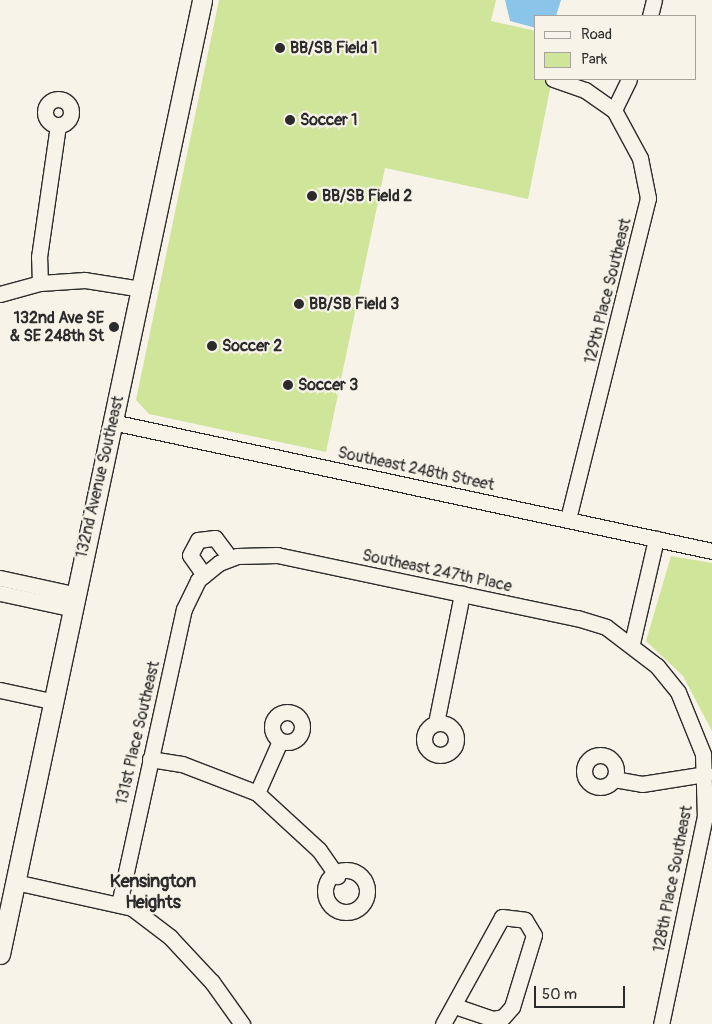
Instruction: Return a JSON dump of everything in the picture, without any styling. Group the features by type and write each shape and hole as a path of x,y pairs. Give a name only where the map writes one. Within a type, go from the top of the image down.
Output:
{"main road":[{"name":"132nd Avenue Southeast","path":"0,954 72,601 202,0"}],"street":[{"path":"650,15 654,0"},
{"path":"556,80 585,90 614,110 629,80"},
{"name":"129th Place Southeast","path":"568,519 648,198 640,158 614,110"},
{"path":"40,284 39,257 58,125"},
{"path":"0,294 40,284 85,280 141,289"},
{"name":"Southeast 248th Street","path":"112,422 712,551"},
{"path":"204,575 190,555 198,540 215,538 225,561"},
{"path":"632,643 656,539"},
{"name":"Southeast 247th Place","path":"225,561 277,555 577,618 632,643"},
{"name":"131st Place Southeast","path":"119,904 184,610 189,594 204,575 225,561"},
{"path":"0,578 72,601"},
{"path":"0,593 72,601"},
{"path":"436,723 462,594"},
{"name":"128th Place Southeast","path":"632,643 678,692 695,724 706,774 705,816 661,1024"},
{"path":"0,690 51,701"},
{"path":"257,793 280,741"},
{"path":"150,760 182,764 257,793 319,850 337,876"},
{"path":"614,779 642,784 706,774"},
{"path":"15,882 119,904 145,916 170,937 212,982 242,1024"},
{"path":"444,1024 502,917 525,920 534,935 512,1007 503,1017 492,1019 455,1006"}],"green space":[{"path":"219,0 496,0 491,21 534,31 534,80 552,80 528,199 385,168 326,452 149,414 136,400"},
{"path":"671,556 712,563 712,731 683,676 646,641"}],"water":[{"path":"505,0 561,0 556,15 534,15 534,27 510,21"}],"place":[{"name":"BB/SB Field 1","path":"280,48"},
{"name":"Soccer 1","path":"290,120"},
{"name":"BB/SB Field 2","path":"312,196"},
{"name":"BB/SB Field 3","path":"299,304"},
{"name":"132nd Ave SE & SE 248th St","path":"114,327"},
{"name":"Soccer 2","path":"212,346"},
{"name":"Soccer 3","path":"288,385"}],"district":[{"name":"Kensington Heights","path":"153,893"}]}
